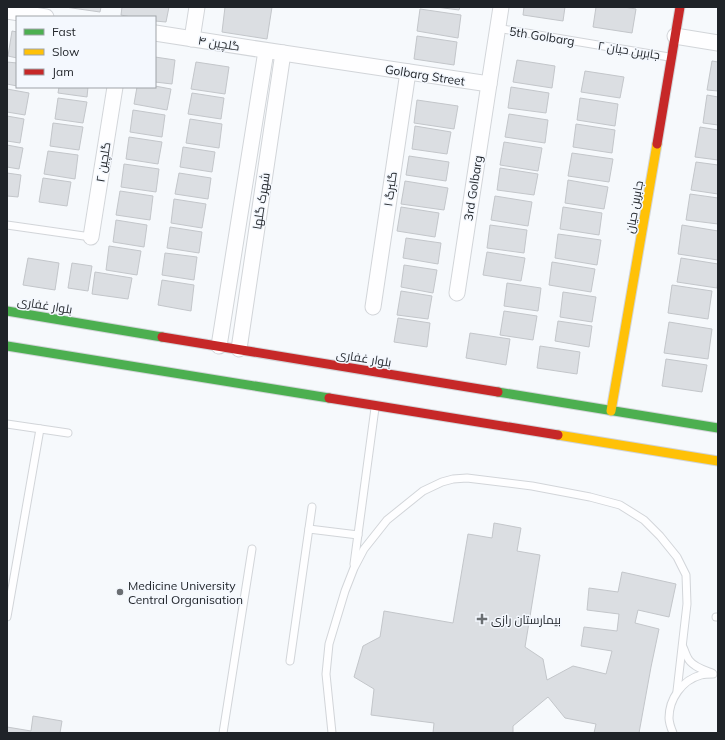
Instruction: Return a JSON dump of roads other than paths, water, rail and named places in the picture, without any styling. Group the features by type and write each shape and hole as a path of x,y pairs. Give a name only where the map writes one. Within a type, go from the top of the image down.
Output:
{"main road":[{"name":"جابربن حیان","path":"611,411 680,7"},
{"name":"بلوار غفاری","path":"7,311 718,428"},
{"path":"7,346 718,461"}],"street":[{"path":"192,39 197,7"},
{"path":"489,84 501,7"},
{"path":"7,11 32,11 44,16"},
{"name":"گلچین ۴","path":"156,33 283,54"},
{"path":"675,36 718,43"},
{"name":"شهرک گلها","path":"219,346 266,51"},
{"name":"Golbarg Street","path":"283,54 489,84"},
{"name":"شهرک گلها","path":"239,350 283,54"},
{"name":"گلبرگ ۱","path":"373,307 408,72"},
{"name":"3rd Golbarg","path":"457,293 489,84"},
{"name":"گلچین ۲","path":"91,237 115,88"}],"lane":[{"name":"5th Golbarg","path":"497,28 587,43"},
{"name":"جابربن حیان ۲","path":"587,43 672,57"},
{"path":"7,225 91,237"},
{"path":"354,568 376,406"},
{"path":"7,424 68,433"},
{"path":"7,617 40,429"},
{"path":"332,733 326,674 329,644 345,591 354,568 364,549 387,520 423,491 442,482 453,479 467,478 532,486 590,497 620,505 644,520 660,536 677,557 686,575 687,604 677,692"},
{"path":"290,661 312,507"},
{"path":"309,529 358,535"},
{"path":"223,733 252,549"},
{"path":"7,570 15,571"},
{"path":"683,647 692,664 698,668 716,674"},
{"path":"673,733 669,719 671,704 677,692 687,681 700,675 716,674"}],"place":[{"name":"Medicine University Central Organisation","path":"120,592"},
{"name":"بیمارستان رازی","path":"482,619"}]}
